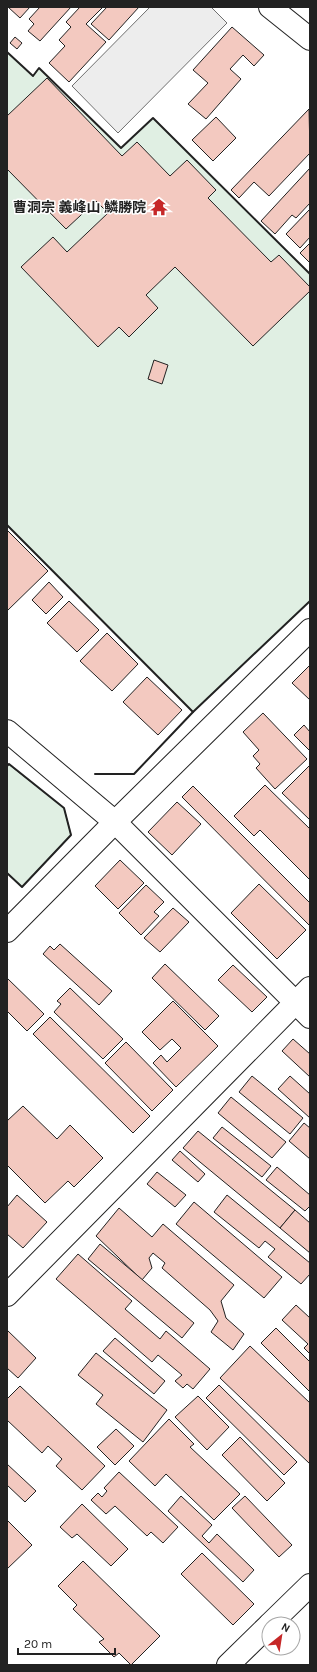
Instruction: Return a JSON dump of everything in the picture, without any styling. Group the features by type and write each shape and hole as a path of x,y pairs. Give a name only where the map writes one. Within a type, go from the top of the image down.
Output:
{"street":[{"path":"270,7 310,39"},
{"path":"7,931 115,822 310,630"},
{"path":"7,731 115,822 305,1003 7,1295"},
{"path":"279,1616 310,1586"},
{"path":"228,1665 261,1634"}],"green space":[{"path":"7,52 33,76 39,68 121,148 153,118 310,274 310,601 193,712 7,525"},
{"path":"7,763 64,808 71,835 22,887 7,873"}],"shaded area":[{"path":"150,7 211,7 227,23 118,133 72,86"}],"building":[{"path":"8,7 30,7 20,18"},
{"path":"40,7 71,7 40,41 28,31 34,24 29,19"},
{"path":"80,7 103,7 86,24 106,42 69,82 49,63 65,46 59,40 71,27 66,22"},
{"path":"107,7 139,7 109,40 91,24"},
{"path":"232,27 264,55 254,66 243,55 230,69 241,79 206,119 188,104 208,83 193,70"},
{"path":"15,37 22,43 17,49 10,43"},
{"name":"曹洞宗 義峰山 鱗勝院","path":"47,78 122,156 137,142 170,176 187,160 216,190 208,198 271,262 279,255 310,287 310,291 253,346 175,267 146,295 158,308 129,337 119,327 98,347 21,267 53,237 67,252 108,213 96,201 66,229 7,169 7,116"},
{"path":"309,109 310,153 269,196 254,182 239,198 231,190"},
{"path":"216,117 236,138 213,161 192,140"},
{"path":"310,168 310,203 296,218 292,215 275,234 261,221"},
{"path":"310,209 310,237 300,248 286,234"},
{"path":"310,243 310,263 300,253"},
{"path":"154,360 168,365 162,384 148,379"},
{"path":"7,530 48,571 7,611"},
{"path":"49,582 63,597 46,614 32,600"},
{"path":"69,601 99,630 77,652 47,623"},
{"path":"107,633 138,664 112,691 80,661"},
{"path":"310,665 310,700 292,683"},
{"path":"147,677 182,710 158,735 123,702"},
{"path":"263,713 307,759 275,789 256,768 260,764 253,756 259,750 243,732"},
{"path":"304,725 310,732 310,751 294,735"},
{"path":"309,766 310,767 310,820 282,793"},
{"path":"265,785 310,829 310,880 260,830 254,836 234,816"},
{"path":"193,786 310,903 310,926 182,797"},
{"path":"177,802 201,824 172,855 148,832"},
{"path":"120,860 144,883 118,909 95,886"},
{"path":"259,884 306,930 277,959 231,913"},
{"path":"146,885 164,902 154,912 159,916 141,935 119,913"},
{"path":"173,908 189,922 160,952 144,938"},
{"path":"60,944 112,991 99,1005 43,954 50,946 54,950"},
{"path":"165,964 219,1016 205,1030 152,978"},
{"path":"233,965 267,997 252,1012 218,980"},
{"path":"7,978 44,1014 27,1031 7,1011"},
{"path":"70,988 123,1039 103,1059 54,1012 61,1004 57,1001"},
{"path":"173,1001 218,1046 176,1087 153,1063 161,1055 167,1062 181,1048 172,1039 160,1050 142,1032"},
{"path":"50,1017 150,1116 133,1133 33,1034"},
{"path":"293,1039 310,1054 310,1077 282,1051"},
{"path":"126,1042 173,1090 152,1111 105,1063"},
{"path":"252,1076 303,1118 290,1134 239,1092"},
{"path":"290,1076 310,1094 310,1118 278,1089"},
{"path":"231,1097 286,1142 272,1158 218,1113"},
{"path":"23,1106 57,1139 70,1125 103,1158 74,1187 68,1181 45,1203 7,1165 7,1121"},
{"path":"304,1123 310,1128 310,1159 289,1141"},
{"path":"222,1127 271,1166 262,1177 213,1138"},
{"path":"198,1131 295,1210 280,1228 183,1148"},
{"path":"180,1151 205,1174 198,1182 172,1160"},
{"path":"277,1167 310,1195 310,1206 305,1211 266,1180"},
{"path":"157,1172 186,1195 175,1207 147,1184"},
{"path":"17,1195 47,1222 23,1248 7,1234 7,1207"},
{"path":"227,1195 310,1263 310,1274 301,1284 268,1257 275,1249 265,1241 259,1248 214,1212"},
{"path":"194,1202 282,1277 264,1298 176,1224"},
{"path":"119,1208 152,1237 163,1224 234,1285 221,1301 226,1318 244,1334 233,1350 211,1332 218,1321 210,1310 162,1268 165,1263 153,1253 149,1258 152,1268 142,1280 96,1236"},
{"path":"295,1210 310,1223 310,1253 280,1228"},
{"path":"100,1244 194,1323 182,1338 88,1259"},
{"path":"78,1254 132,1301 125,1309 160,1339 166,1331 210,1369 193,1389 187,1384 183,1388 175,1381 182,1375 158,1355 152,1362 56,1279"},
{"path":"296,1305 310,1318 310,1354 304,1348 308,1344 282,1320"},
{"path":"276,1328 310,1362 310,1392 261,1343"},
{"path":"7,1330 36,1358 18,1378 7,1368"},
{"path":"115,1338 165,1381 154,1394 103,1351"},
{"path":"250,1346 310,1403 310,1464 220,1378"},
{"path":"96,1353 167,1410 143,1442 96,1404 103,1395 78,1375"},
{"path":"219,1385 297,1462 284,1475 206,1398"},
{"path":"20,1386 105,1466 82,1490 56,1466 62,1459 48,1446 42,1453 7,1420 7,1399"},
{"path":"198,1396 229,1427 207,1450 175,1417"},
{"path":"169,1419 194,1444 190,1447 240,1494 214,1520 166,1474 155,1486 129,1461"},
{"path":"116,1429 134,1446 115,1465 97,1447"},
{"path":"240,1437 285,1483 267,1501 222,1455"},
{"path":"7,1464 36,1491 25,1502 7,1485"},
{"path":"119,1472 178,1527 163,1543 151,1532 147,1536 115,1506 106,1514 91,1500 98,1493 102,1497 107,1491 104,1488"},
{"path":"181,1496 212,1525 202,1536 209,1543 217,1534 254,1570 243,1582 168,1511"},
{"path":"245,1496 292,1545 279,1557 232,1508"},
{"path":"82,1504 128,1549 111,1566 77,1534 72,1538 60,1527"},
{"path":"7,1520 32,1545 7,1569"},
{"path":"202,1553 254,1604 233,1625 181,1574"},
{"path":"83,1561 160,1636 131,1665 119,1653 114,1657 99,1642 104,1639 73,1609 77,1605 58,1586"}],"wall":[{"path":"7,52 33,76 39,68 121,148 153,118 310,274"},
{"path":"7,525 193,712"},
{"path":"95,774 134,774 193,712 310,601"},
{"path":"7,766 9,764 64,808 71,835 22,887 7,873"}],"place":[{"name":"曹洞宗 義峰山 鱗勝院","path":"159,207"}]}
